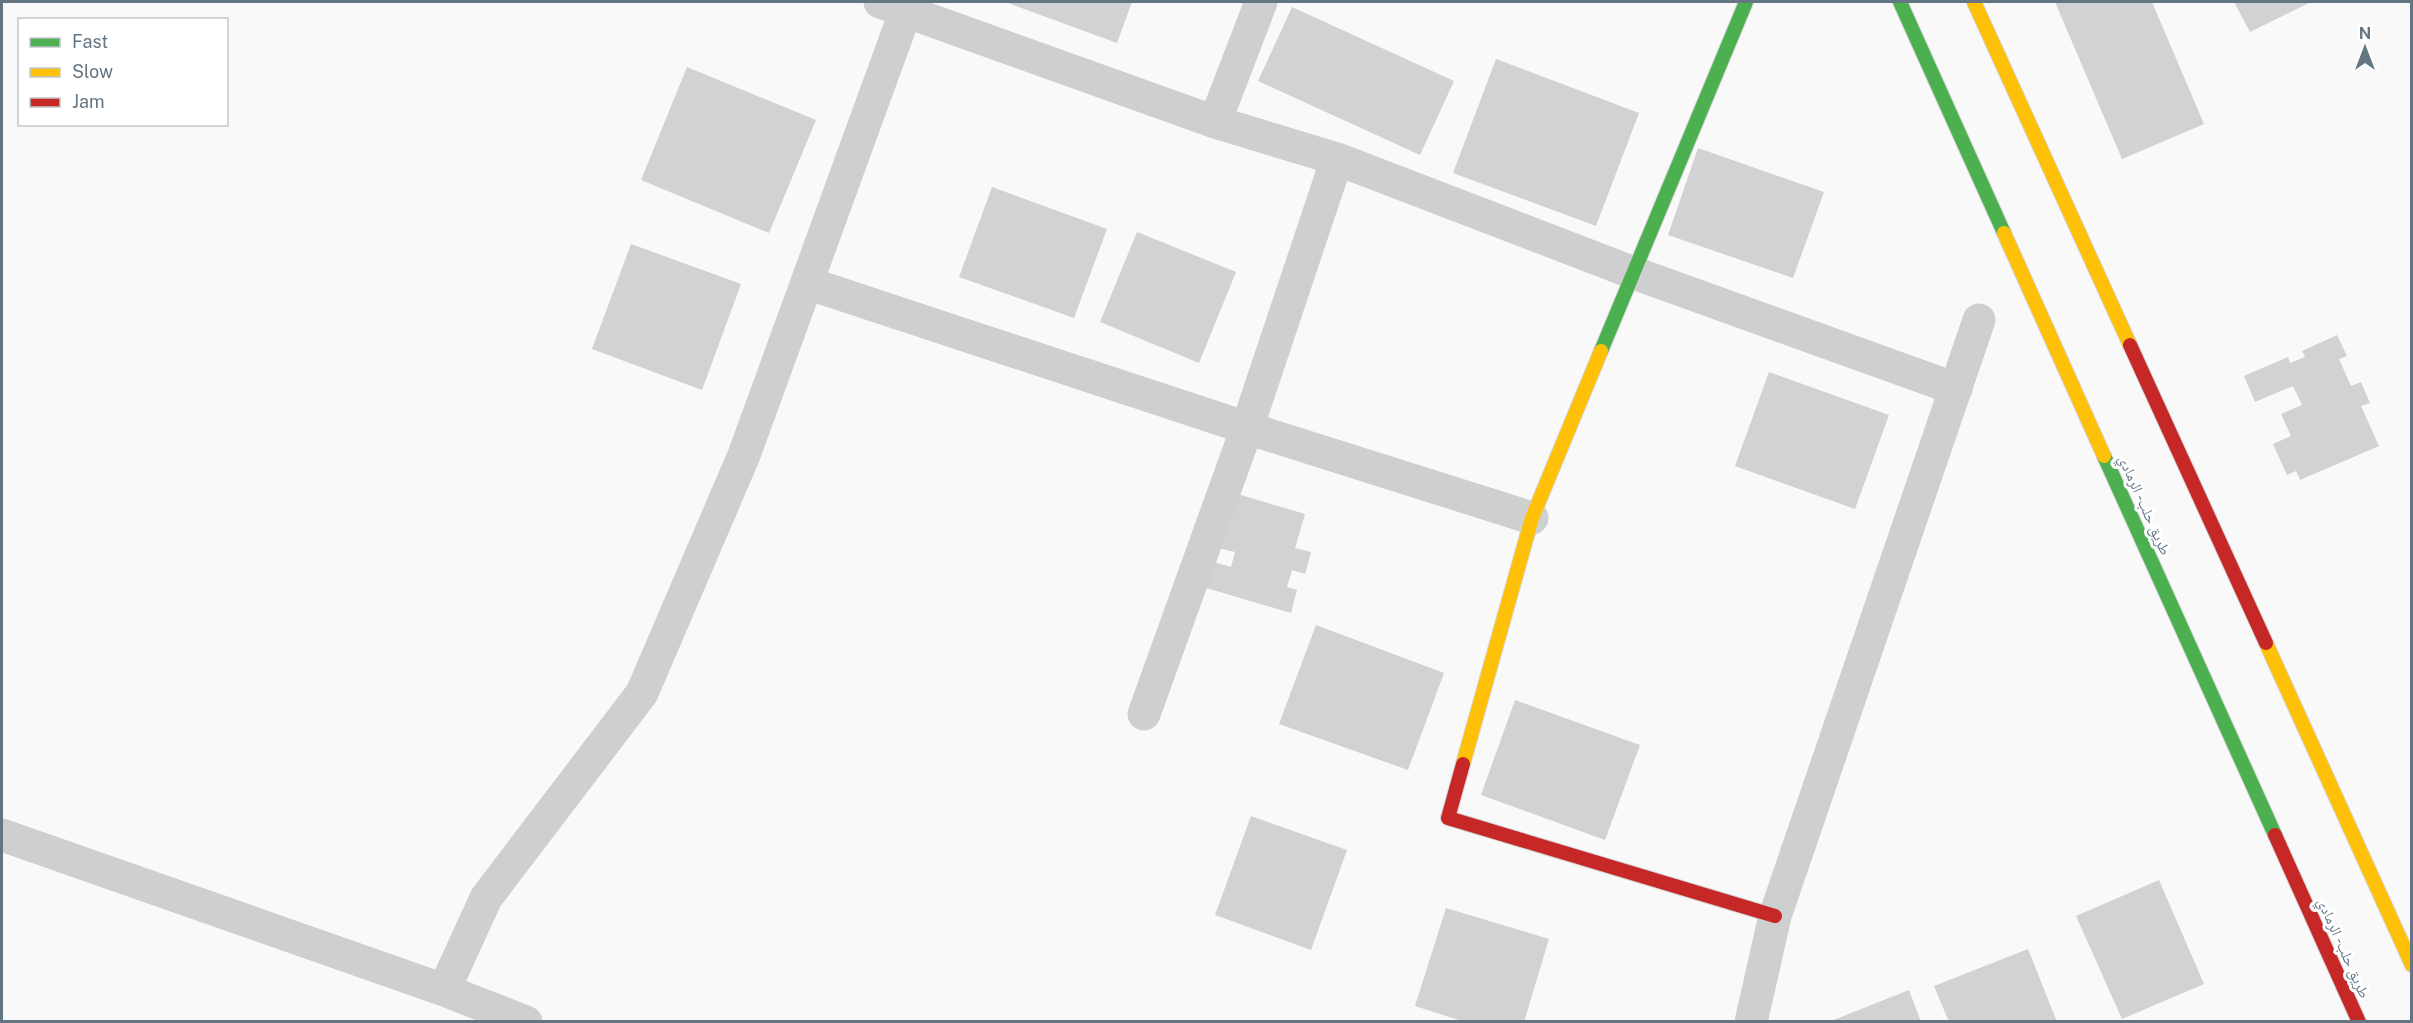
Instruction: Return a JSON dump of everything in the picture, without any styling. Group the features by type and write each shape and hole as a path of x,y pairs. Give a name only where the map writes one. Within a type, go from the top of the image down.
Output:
{"main road":[{"path":"1746,2 1532,518 1448,818 1775,916"},
{"name":"طريق حلب - الرمادي","path":"1900,2 2359,1022"},
{"path":"1974,2 2412,965"}],"street":[{"path":"1215,122 1261,2"},
{"path":"444,990 486,898 642,693 744,455 807,283 899,5 1215,122 1337,159 1634,273 1956,389"},
{"path":"1144,714 1247,428 1337,159"},
{"path":"807,283 1247,428 1532,518"},
{"path":"1751,1022 1775,916 1979,320"},
{"path":"2,835 444,990 526,1022"}],"building":[{"path":"1005,2 1132,2 1117,43"},
{"path":"2055,2 2152,2 2204,124 2122,159"},
{"path":"2234,2 2311,2 2250,32"},
{"path":"1292,7 1454,81 1420,155 1258,81"},
{"path":"1496,59 1639,113 1596,226 1453,173"},
{"path":"687,67 816,120 769,233 641,180"},
{"path":"1698,148 1824,192 1793,278 1668,235"},
{"path":"992,187 1107,229 1074,318 959,277"},
{"path":"1137,232 1236,272 1199,363 1100,322"},
{"path":"631,244 741,284 702,390 592,349"},
{"path":"2337,335 2347,356 2339,359 2351,386 2361,382 2370,403 2361,406 2379,446 2300,480 2296,471 2287,475 2273,444 2291,436 2281,414 2302,405 2293,386 2255,402 2244,376 2288,357 2290,363 2305,357 2302,351"},
{"path":"1769,372 1889,415 1855,509 1735,466"},
{"path":"1224,490 1305,514 1295,548 1311,552 1305,574 1292,570 1287,587 1297,590 1291,613 1203,587 1211,561 1231,567 1235,552 1218,548"},
{"path":"1316,625 1444,673 1408,770 1279,724"},
{"path":"1515,700 1640,745 1605,840 1481,795"},
{"path":"1251,816 1347,850 1311,950 1215,915"},
{"path":"2159,880 2204,984 2122,1019 2076,916"},
{"path":"1446,908 1549,939 1524,1022 1465,1022 1415,1006"},
{"path":"2028,949 2057,1022 1949,1022 1934,986"},
{"path":"1909,990 1921,1022 1831,1022 1831,1021"}],"traffic: fast":[{"path":"1601,351 1746,2"},
{"path":"1900,2 2004,233"},
{"path":"2104,456 2275,835"}],"traffic: slow":[{"path":"1974,2 2130,345"},
{"path":"2004,233 2104,456"},
{"path":"1463,764 1532,518 1601,351"},
{"path":"2266,643 2412,965"}],"traffic: jam":[{"path":"2130,345 2266,643"},
{"path":"1463,764 1448,818 1775,916"},
{"path":"2275,835 2359,1022"}]}
